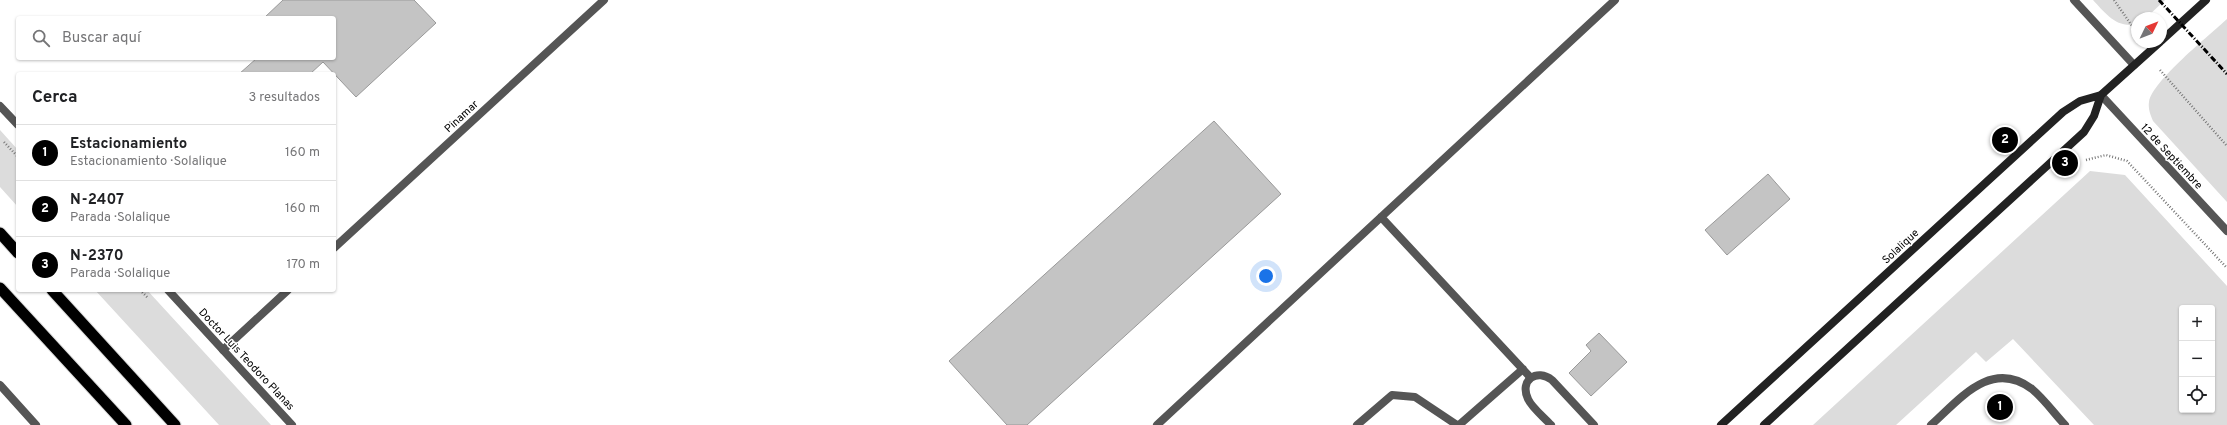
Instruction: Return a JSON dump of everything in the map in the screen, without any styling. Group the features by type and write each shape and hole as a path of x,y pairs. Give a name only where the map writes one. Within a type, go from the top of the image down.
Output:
{"highway":[{"path":"0,233 16,251"},
{"path":"0,288 126,425"},
{"path":"54,292 175,425"}],"main road":[{"name":"Solalique","path":"2167,35 2206,0"},
{"name":"Solalique","path":"1721,425 2063,112 2080,102 2102,95 2152,48"},
{"name":"Solalique","path":"1764,425 2084,132 2094,116 2102,95"}],"street":[{"name":"Pinamar","path":"336,246 604,0"},
{"path":"1157,425 1615,0"},
{"path":"2074,0 2134,65"},
{"name":"12 de Septiembre","path":"2102,95 2227,231"},
{"path":"0,106 16,124"},
{"path":"1381,218 1530,377"},
{"name":"Doctor Luis Teodoro Planas","path":"170,292 292,425"},
{"path":"223,350 286,292"},
{"path":"1357,425 1392,395 1415,397 1458,425 1523,369"},
{"path":"1551,425 1527,398 1525,385 1530,377 1542,375 1552,380 1594,425"},
{"path":"1931,425 1974,386 1984,380 2004,378 2025,385 2032,390 2065,425"},
{"path":"0,385 36,425"}],"path":[{"path":"2114,0 2131,24"},
{"path":"2164,77 2227,146"},
{"path":"0,137 16,155"},
{"path":"2082,162 2096,156 2106,155 2126,161 2227,268"}],"shaded area":[{"path":"2093,0 2165,0 2152,12 2131,12 2131,25 2117,22 2102,10"},
{"path":"2227,19 2227,202 2153,121 2149,102 2160,82"},
{"path":"0,130 16,148 16,205 0,187"},
{"path":"2090,171 2125,175 2227,286 2227,425 2094,425 2013,339 1986,362 1976,352 1896,425 1813,425"},
{"path":"97,292 149,292 271,425 219,425"}],"building":[{"path":"283,0 414,0 436,23 356,97 336,76 336,72 332,72 323,62 312,72 241,72 255,60 336,60 336,16 266,16"},
{"path":"1214,121 1281,194 1027,425 1007,425 949,361"},
{"path":"1768,174 1790,199 1727,255 1705,230"},
{"path":"1599,333 1627,362 1591,396 1569,373 1591,351 1586,345"}],"railway":[{"path":"2159,0 2227,74"}],"place":[{"name":"N-2407","path":"2005,140"},
{"name":"N-2370","path":"2065,163"},
{"name":"Estacionamiento","path":"2000,407"}]}
